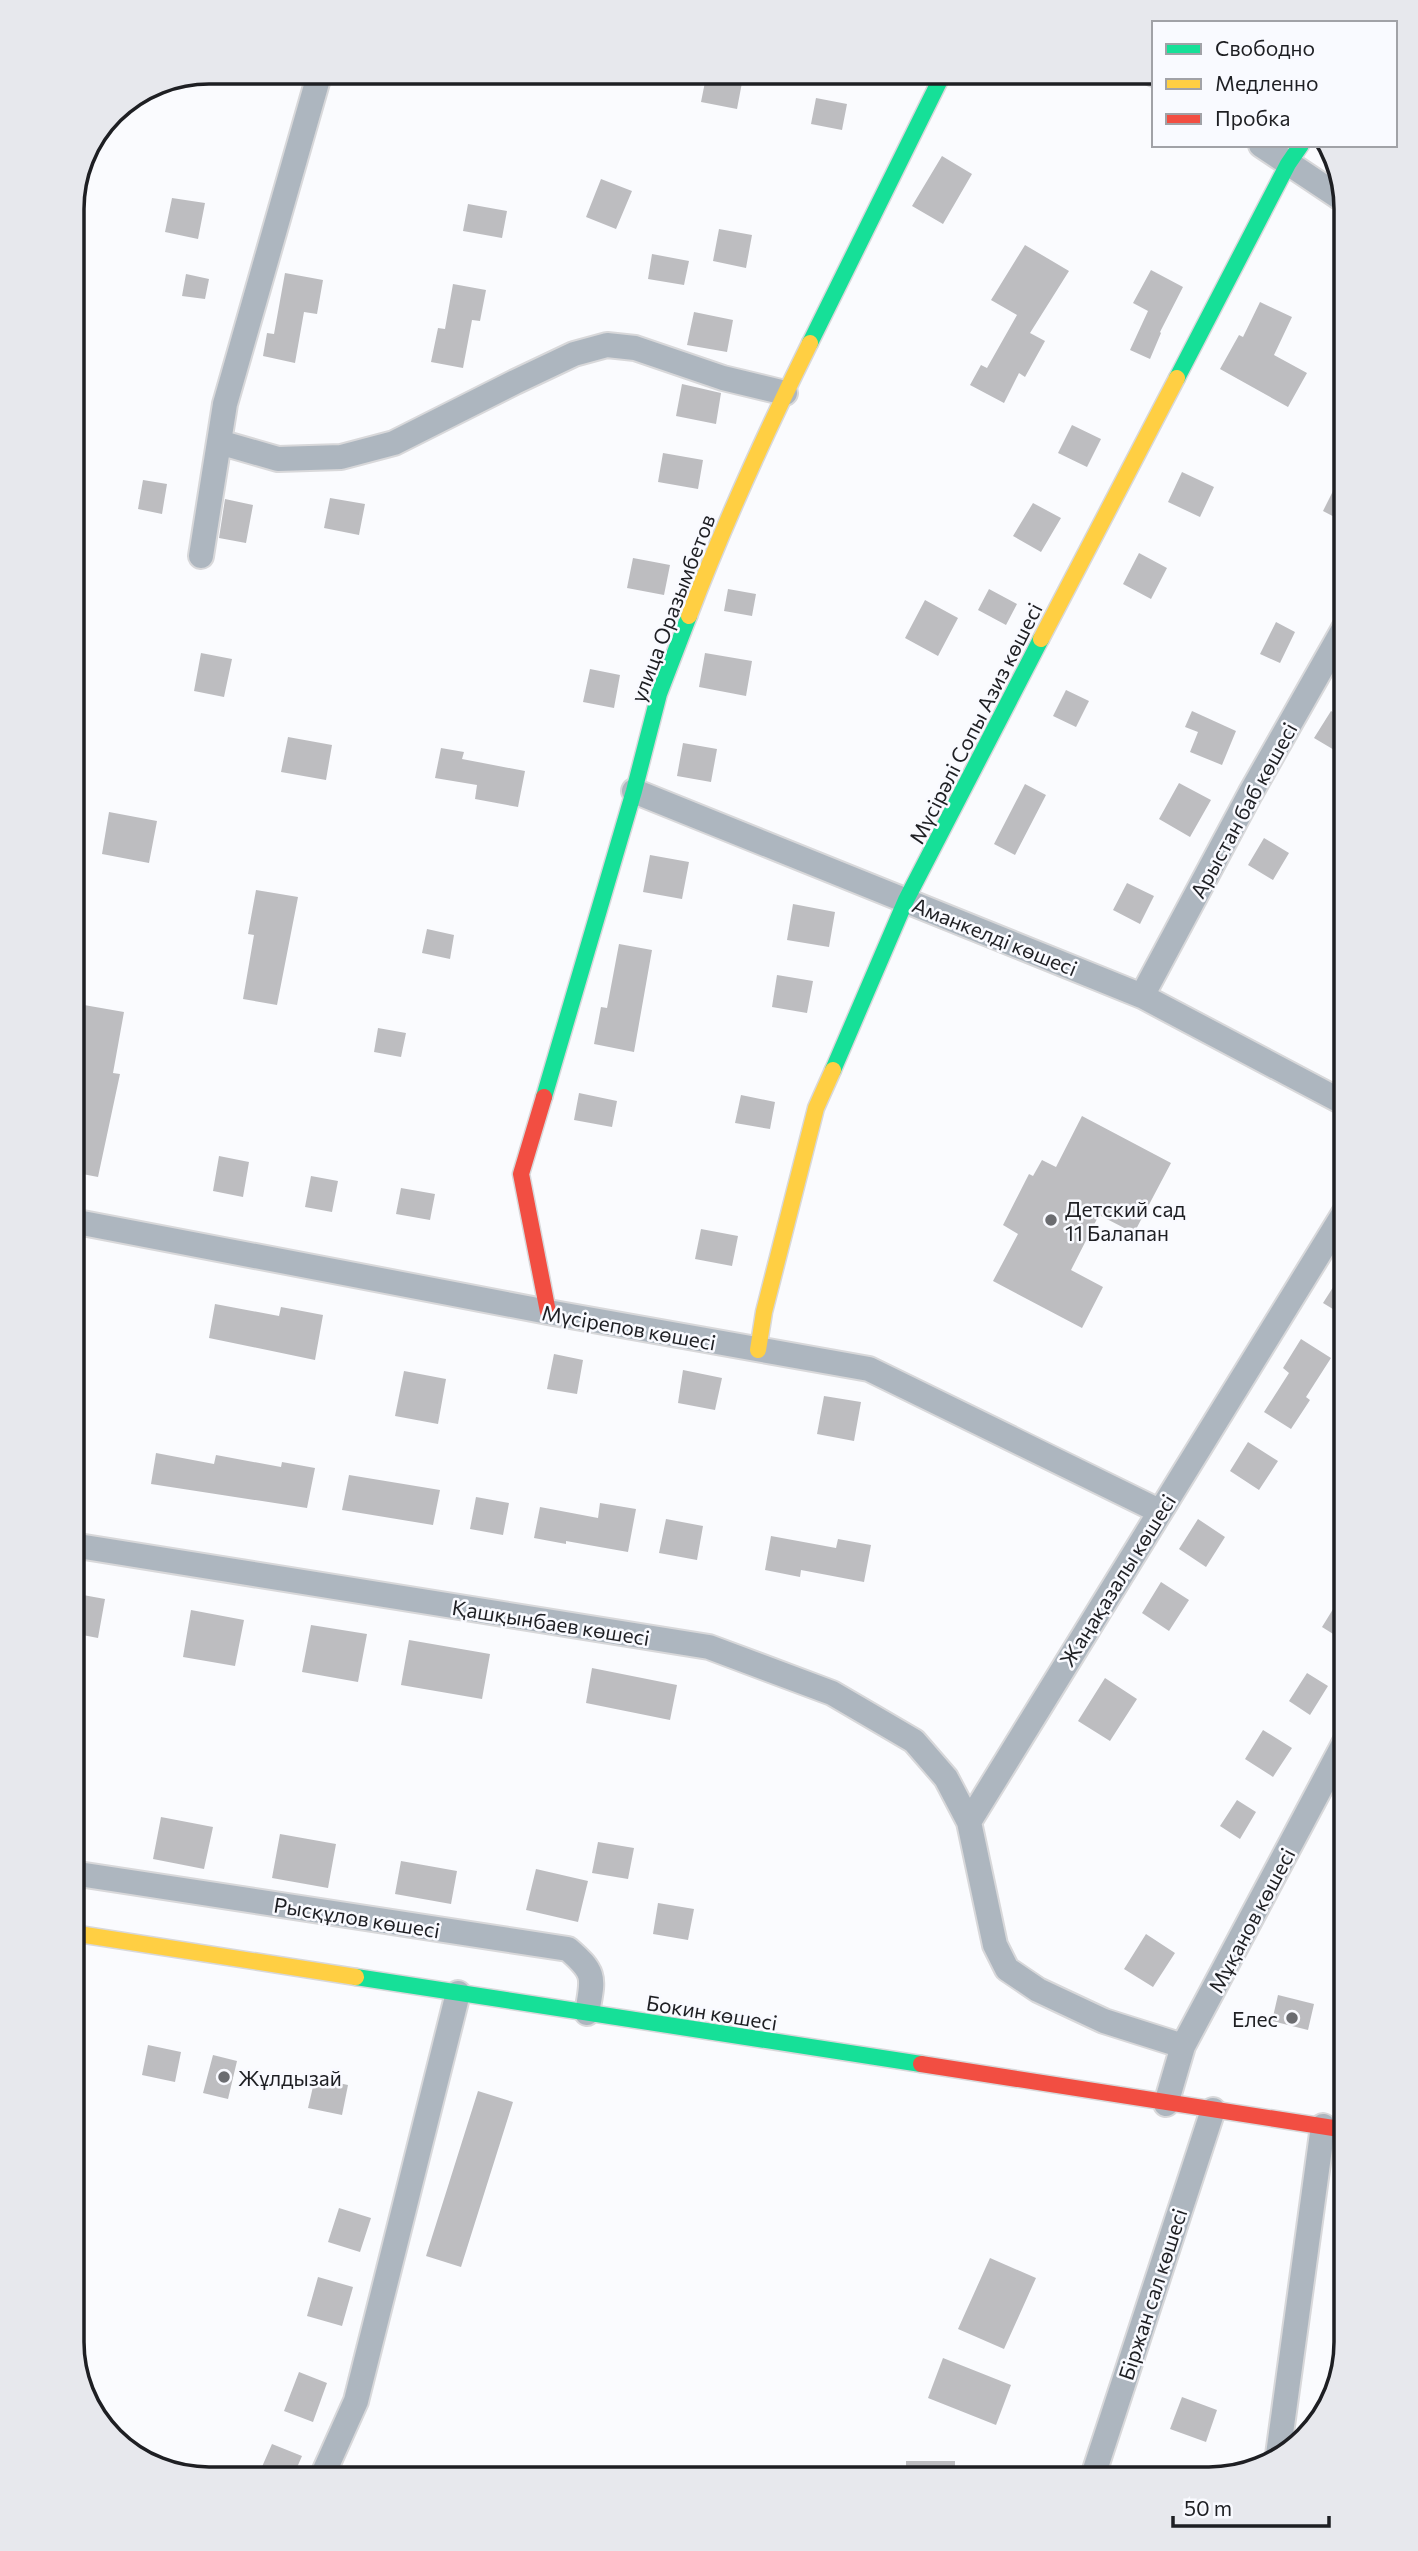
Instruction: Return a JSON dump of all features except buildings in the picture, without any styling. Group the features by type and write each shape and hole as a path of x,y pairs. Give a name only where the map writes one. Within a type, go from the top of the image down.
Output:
{"street":[{"path":"201,556 225,404 317,84"},
{"name":"улица Оразымбетов","path":"548,1312 520,1174 634,790 659,694 704,576 785,393 938,84"},
{"path":"1269,147 1295,154 1333,189"},
{"name":"Мүсірәлі Сопы Азиз көшесі","path":"758,1350 764,1312 816,1108 906,900 1295,154"},
{"path":"219,442 278,458 341,457 394,443 574,354 607,345 635,348 723,377 785,393"},
{"name":"Арыстан баб көшесі","path":"1142,996 1250,794 1334,646"},
{"name":"Аманкелді көшесі","path":"634,790 1142,996 1334,1098"},
{"name":"Мүсірепов көшесі","path":"84,1223 548,1312 869,1369 1159,1511"},
{"name":"Жаңақазалы көшесі","path":"969,1822 1334,1229"},
{"name":"Қашқынбаев көшесі","path":"84,1547 709,1647 832,1693 914,1741 946,1778 969,1822"},
{"name":"Мұқанов көшесі","path":"1166,2104 1183,2046 1334,1763"},
{"path":"969,1822 995,1945 1007,1969 1038,1990 1104,2021 1183,2046"},
{"name":"Рысқұлов көшесі","path":"84,1874 568,1949 587,1965 592,1982 587,2013"},
{"name":"Бокин көшесі","path":"84,1935 1334,2128"},
{"path":"326,2467 356,2400 458,1993"},
{"name":"Біржан сал көшесі","path":"1096,2467 1213,2110"},
{"path":"1280,2445 1334,2134"}],"traffic: fast":[{"path":"810,343 938,84"},
{"path":"1177,378 1288,164 1300,147"},
{"path":"544,1097 634,791 659,694 689,616"},
{"path":"833,1070 906,900 1041,639"},
{"path":"356,1977 921,2064"}],"traffic: slow":[{"path":"689,616 746,478 810,343"},
{"path":"1041,639 1177,378"},
{"path":"758,1350 764,1312 816,1108 833,1070"},
{"path":"84,1935 356,1977"}],"traffic: jam":[{"path":"544,1097 521,1174 548,1312"},
{"path":"921,2064 1334,2128"}],"place":[{"name":"Детский сад 11 Балапан","path":"1051,1220"},
{"name":"Елес","path":"1292,2018"},
{"name":"Жұлдызай","path":"224,2077"}]}
